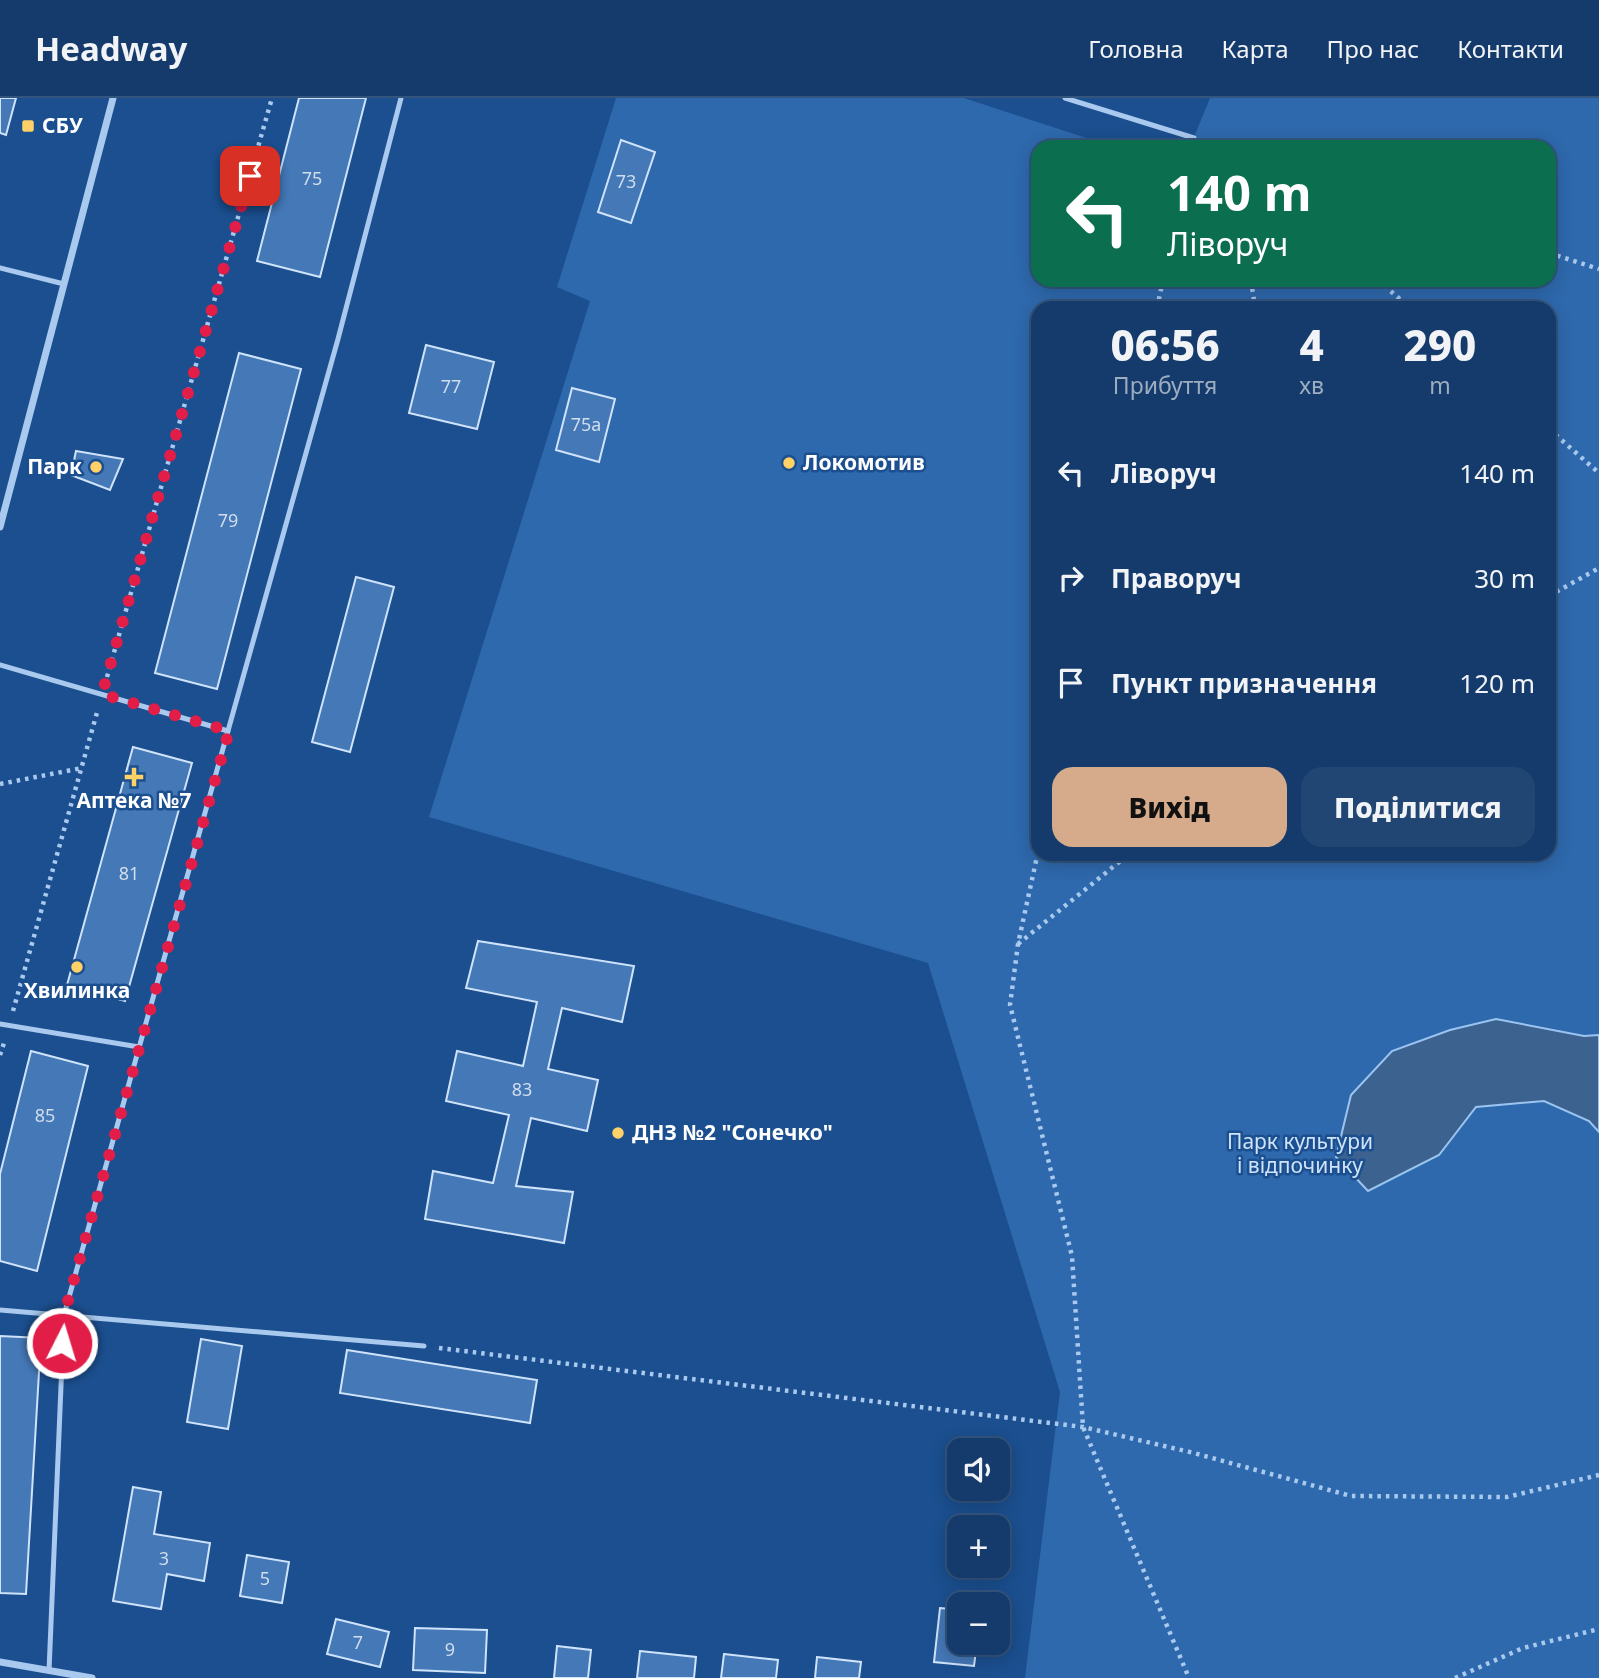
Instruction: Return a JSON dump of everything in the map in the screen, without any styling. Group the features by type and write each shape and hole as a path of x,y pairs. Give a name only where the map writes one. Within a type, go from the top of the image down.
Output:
{"street":[{"path":"0,527 113,98"},
{"path":"0,1662 92,1678"}],"lane":[{"path":"49,1671 64,1315 338,340 401,98"},
{"path":"1065,98 1194,138"},
{"path":"0,268 64,284"},
{"path":"0,665 229,731"},
{"path":"0,1024 139,1047"},
{"path":"0,1310 424,1346"}],"path":[{"path":"0,1055 272,98"},
{"path":"1556,255 1599,269"},
{"path":"1386,287 1402,301"},
{"path":"1556,435 1599,473"},
{"path":"1556,592 1599,568"},
{"path":"0,783 82,768"},
{"path":"1036,861 1018,944 1010,1005 1072,1256 1083,1427 1189,1678"},
{"path":"1018,944 1120,861"},
{"path":"424,1346 1083,1427 1194,1453 1351,1496 1507,1497 1599,1475"},
{"path":"1455,1678 1523,1648 1599,1629"}],"green space":[{"name":"Парк культури і відпочинку","path":"616,98 964,98 1093,140 1031,140 1031,287 1556,287 1556,140 1193,140 1210,98 1599,98 1599,1678 1025,1678 1060,1392 928,963 429,817 590,301 557,287"}],"shaded area":[{"path":"1496,1019 1584,1036 1599,1035 1599,1132 1589,1121 1544,1101 1476,1107 1439,1155 1368,1191 1336,1157 1351,1095 1392,1051 1450,1030"}],"building":[{"path":"0,98 16,98 6,135 0,133"},
{"path":"299,98 366,98 320,277 257,261"},
{"path":"621,140 655,152 631,223 598,212"},
{"path":"426,345 494,362 477,429 409,413"},
{"path":"239,353 301,369 217,689 155,673"},
{"path":"572,388 615,399 599,462 556,450"},
{"name":"Парк","path":"76,451 123,459 110,490 71,475"},
{"path":"356,577 394,587 350,752 312,742"},
{"path":"133,747 192,763 125,1001 67,985"},
{"path":"478,941 634,966 622,1022 562,1008 548,1069 598,1080 587,1131 531,1118 516,1186 573,1192 564,1243 425,1219 433,1171 493,1183 509,1115 446,1101 457,1051 523,1066 537,1002 466,988"},
{"path":"31,1051 88,1066 37,1271 0,1261 0,1174"},
{"path":"0,1336 41,1338 26,1594 0,1593"},
{"path":"201,1339 242,1346 228,1429 187,1422"},
{"path":"347,1350 537,1380 530,1423 340,1393"},
{"path":"133,1487 161,1492 154,1534 210,1543 204,1581 167,1574 161,1609 113,1601"},
{"path":"247,1555 289,1562 282,1603 240,1596"},
{"path":"940,1608 947,1609 947,1655 975,1655 974,1666 934,1662"},
{"path":"336,1619 389,1632 380,1667 327,1654"},
{"path":"415,1628 487,1630 485,1673 413,1670"},
{"path":"557,1646 591,1650 588,1678 554,1678"},
{"path":"640,1651 696,1657 694,1678 637,1678"},
{"path":"724,1654 778,1660 776,1678 721,1678"},
{"path":"817,1657 861,1662 859,1678 815,1678"}],"place":[{"name":"СБУ","path":"28,126"},
{"name":"Локомотив","path":"789,463"},
{"name":"Парк","path":"96,467"},
{"name":"Аптека №7","path":"134,777"},
{"name":"Хвилинка","path":"77,967"},
{"name":"ДНЗ №2 \"Сонечко\"","path":"618,1133"}],"route":[{"path":"62,1343 64,1315 229,731 102,694 250,176"}]}
